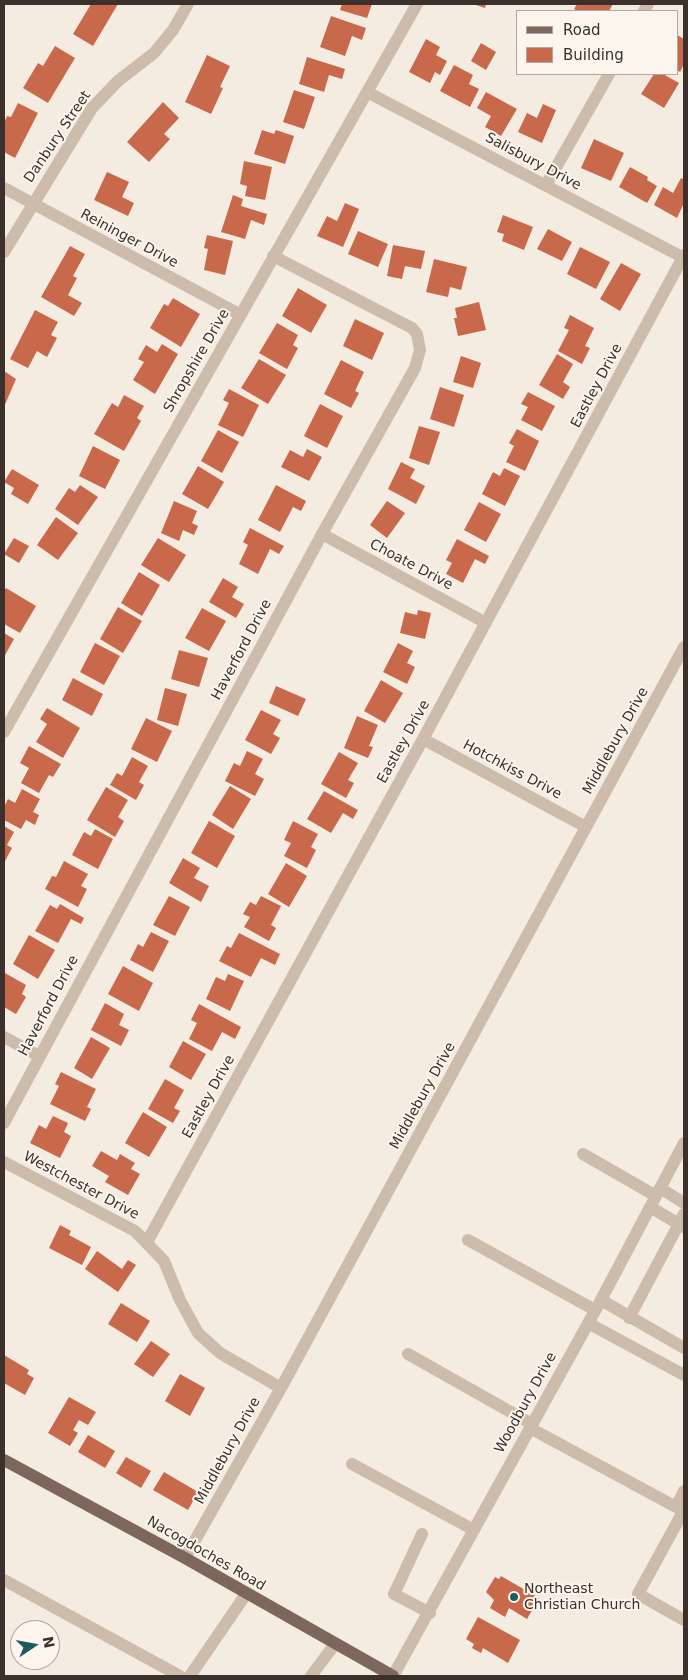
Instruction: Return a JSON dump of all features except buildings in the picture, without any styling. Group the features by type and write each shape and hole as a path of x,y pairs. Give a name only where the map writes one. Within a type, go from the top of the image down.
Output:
{"main road":[{"name":"Nacogdoches Road","path":"4,1460 185,1558 393,1676"}],"street":[{"name":"Danbury Street","path":"4,252 92,108 118,81 154,53 173,30 188,4"},
{"name":"Shropshire Drive","path":"4,732 417,4"},
{"path":"546,185 608,75"},
{"name":"Salisbury Drive","path":"367,92 684,257"},
{"name":"Reininger Drive","path":"4,188 240,315"},
{"name":"Haverford Drive","path":"4,1123 322,534 415,368 420,350 417,334 412,328 273,256"},
{"name":"Eastley Drive","path":"147,1242 423,739 684,257"},
{"name":"Choate Drive","path":"322,534 486,623"},
{"name":"Middlebury Drive","path":"185,1558 281,1388 684,648"},
{"name":"Hotchkiss Drive","path":"423,739 586,827"},
{"path":"4,1037 39,1056"},
{"name":"Woodbury Drive","path":"393,1676 430,1613 684,1144"},
{"path":"583,1154 684,1204"},
{"name":"Westchester Drive","path":"4,1162 135,1231 164,1261 180,1300 198,1332 220,1352 281,1388"},
{"path":"630,1318 682,1222 650,1207"},
{"path":"468,1240 598,1305 630,1318 684,1348"},
{"path":"588,1323 684,1375"},
{"path":"408,1354 531,1426 676,1507 684,1491"},
{"path":"352,1464 474,1530"},
{"path":"684,1510 638,1594 684,1620"},
{"path":"422,1534 394,1594 430,1613"},
{"path":"4,1580 180,1676"},
{"path":"190,1676 246,1594"},
{"path":"311,1676 335,1644"}],"place":[{"name":"Northeast Christian Church","path":"514,1597"}]}
